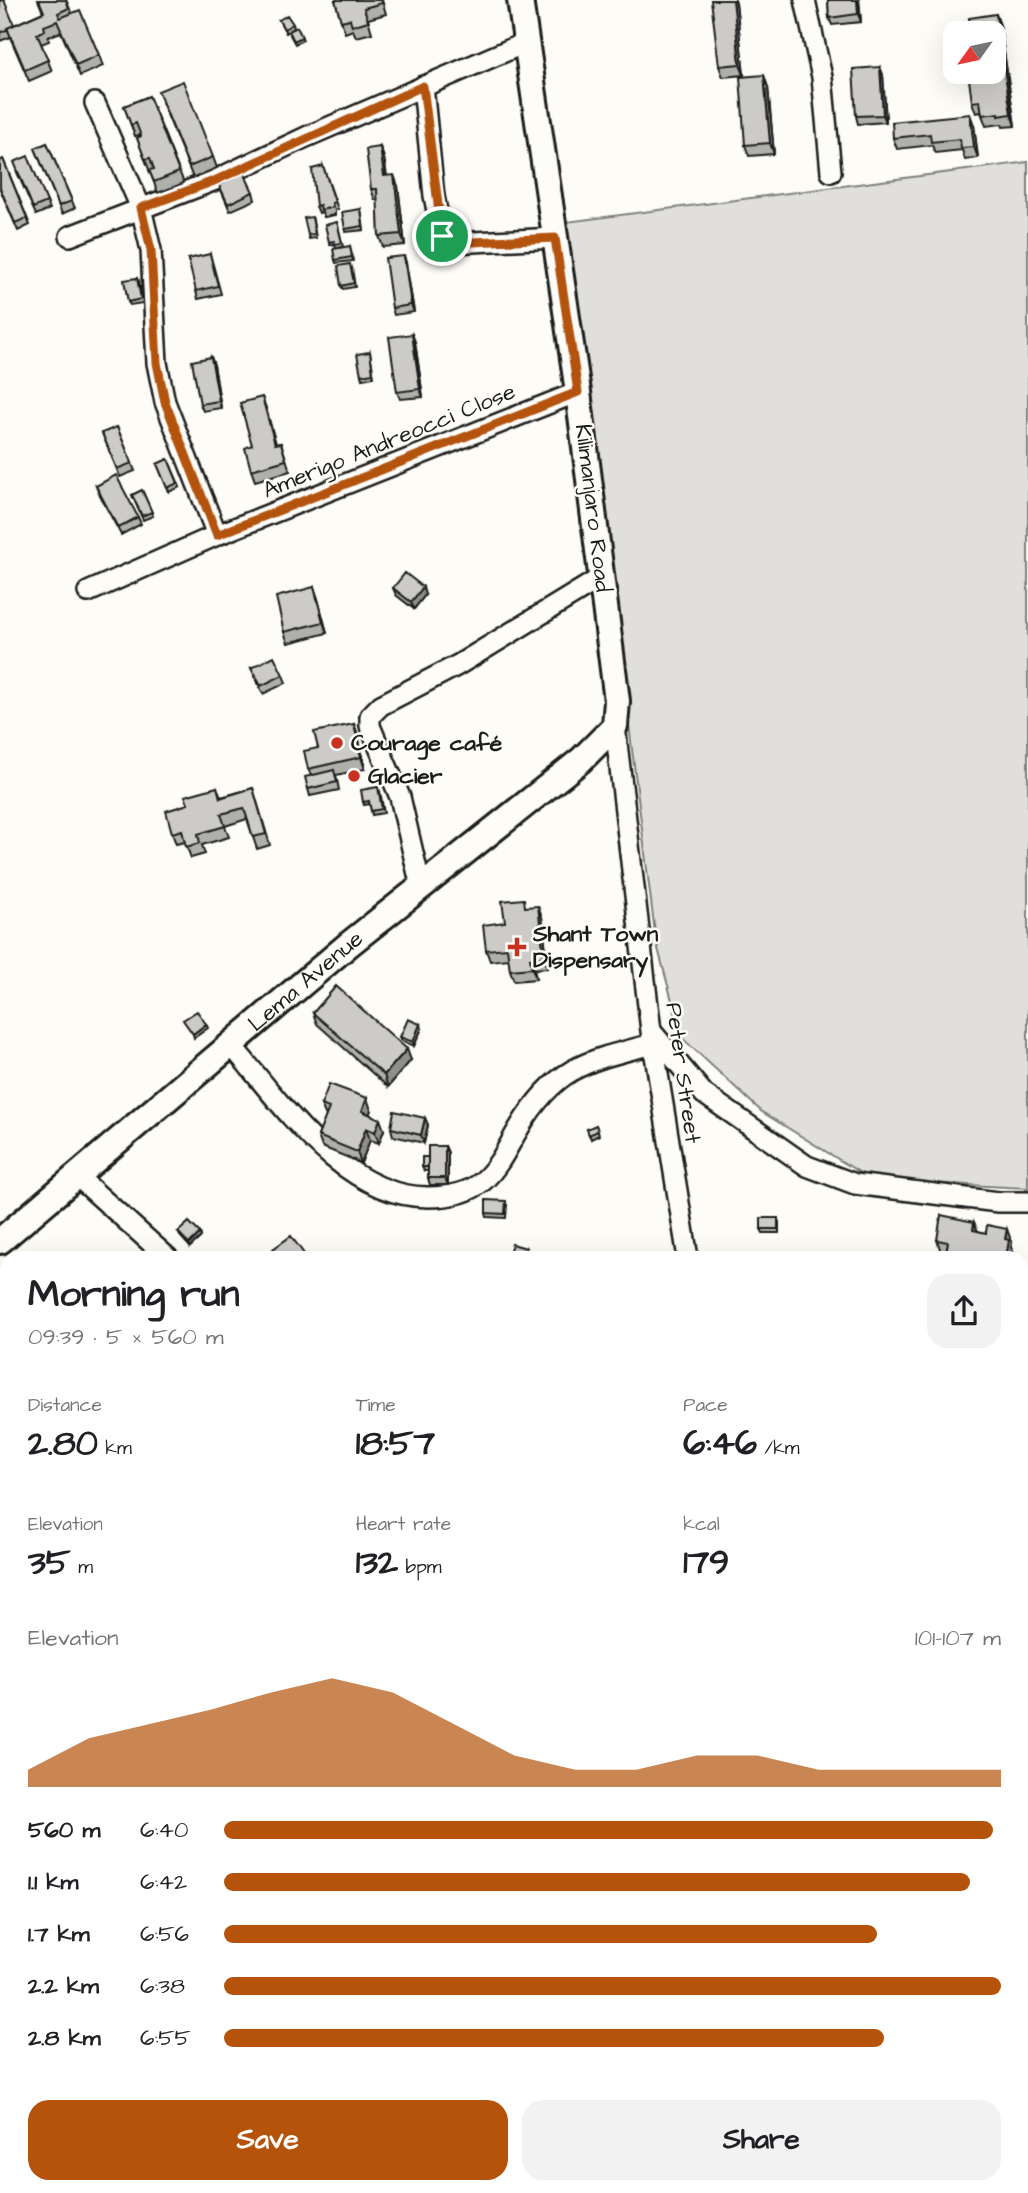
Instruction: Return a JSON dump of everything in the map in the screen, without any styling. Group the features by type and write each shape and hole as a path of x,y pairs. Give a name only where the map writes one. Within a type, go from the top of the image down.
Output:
{"main road":[{"name":"Kilimanjaro Road","path":"520,0 578,392 617,701 615,726"},
{"name":"Lema Avenue","path":"0,1241 348,945 581,760 615,726"}],"street":[{"path":"805,0 822,77 831,172"},
{"path":"70,236 214,181 527,42"},
{"path":"423,86 442,236 453,243 555,238"},
{"path":"95,103 141,208 151,250 157,363 165,402 217,535"},
{"name":"Amerigo Andreocci Close","path":"88,592 217,535 578,392"},
{"path":"421,887 401,797 370,726 370,716 382,705 458,665 602,577"},
{"name":"Peter Street","path":"615,726 652,1038 687,1251"},
{"path":"232,1046 329,1154 360,1180 382,1190 411,1197 460,1194 482,1181 507,1151 536,1101 553,1081 604,1056 652,1038 704,1094 807,1166 856,1184 998,1202 1028,1202"},
{"path":"78,1177 160,1251"}],"shaded area":[{"path":"1028,162 1028,1188 872,1180 762,1112 682,1038 656,941 566,222"}],"building":[{"path":"0,0 4,0 14,25 0,33"},
{"path":"39,0 66,0 69,8 58,13 60,18 80,10 99,55 76,65 57,21 44,26 45,30 37,34 48,60 25,70 7,28 44,12"},
{"path":"335,0 381,0 382,3 364,8 368,21 352,26 350,19 341,21"},
{"path":"711,0 733,0 740,64 719,66"},
{"path":"828,0 857,0 858,14 829,18"},
{"path":"996,14 997,21 969,21 969,18"},
{"path":"287,15 293,24 284,29 279,20"},
{"path":"297,27 302,37 294,41 289,31"},
{"path":"880,67 883,115 856,116 853,69"},
{"path":"764,75 770,143 745,145 740,77"},
{"path":"183,81 213,157 189,167 158,91"},
{"path":"1006,81 1011,114 982,115 980,101 972,102 970,84 1006,84"},
{"path":"149,96 179,172 154,182 149,170 154,169 150,158 145,159 137,138 141,136 136,123 131,125 124,106"},
{"path":"970,114 974,147 961,148 960,139 931,142 930,134 893,138 892,122"},
{"path":"47,143 72,201 59,206 35,148"},
{"path":"380,147 384,176 394,175 401,234 379,236 377,189 371,189 366,149"},
{"path":"28,156 47,202 33,208 14,162"},
{"path":"3,159 27,218 15,223 0,188 0,161"},
{"path":"323,166 335,202 332,203 333,207 321,210 320,205 316,206 312,169"},
{"path":"244,173 253,192 228,204 219,185"},
{"path":"361,209 363,226 345,229 342,212"},
{"path":"312,217 315,234 308,235 304,218"},
{"path":"337,222 342,243 335,244 334,241 329,242 325,225"},
{"path":"350,246 352,257 335,260 333,249"},
{"path":"210,254 218,286 196,291 188,259"},
{"path":"404,256 411,305 392,308 385,258"},
{"path":"350,264 354,283 341,286 338,266"},
{"path":"137,278 141,299 128,302 124,280"},
{"path":"412,334 420,389 397,392 389,337"},
{"path":"370,352 373,373 361,375 357,354"},
{"path":"211,357 219,401 200,404 192,361"},
{"path":"262,397 275,444 281,443 286,460 251,470 245,448 252,445 240,403"},
{"path":"117,427 132,463 117,469 102,433"},
{"path":"168,459 178,483 167,488 157,464"},
{"path":"116,475 138,517 118,528 96,486"},
{"path":"142,490 152,512 142,516 132,495"},
{"path":"405,573 423,587 411,602 393,588"},
{"path":"314,587 323,622 284,632 276,597"},
{"path":"274,656 283,675 261,686 251,668"},
{"path":"354,724 361,757 308,769 304,751 318,748 314,732"},
{"path":"334,770 337,782 308,789 305,777"},
{"path":"217,787 220,798 253,788 266,834 253,837 244,808 221,814 225,826 198,834 200,843 186,847 182,830 172,833 166,811 188,804 185,796"},
{"path":"378,787 382,809 371,811 369,801 363,802 361,790"},
{"name":"Shant Town Dispensary","path":"524,899 525,907 538,906 544,957 530,958 532,968 510,970 507,948 486,950 483,925 505,922 502,901"},
{"path":"336,986 407,1049 384,1075 313,1013"},
{"path":"197,1011 206,1024 193,1034 183,1020"},
{"path":"408,1019 420,1024 413,1042 400,1037"},
{"path":"329,1084 367,1098 362,1111 380,1119 375,1132 366,1128 357,1152 318,1136 329,1108 321,1105"},
{"path":"394,1111 425,1118 421,1135 391,1128"},
{"path":"596,1125 598,1131 589,1135 587,1129"},
{"path":"428,1146 445,1146 445,1178 428,1178"},
{"path":"422,1157 428,1157 428,1167 422,1167"},
{"path":"486,1200 506,1201 505,1214 486,1213"},
{"path":"941,1215 974,1222 973,1230 986,1233 987,1225 1007,1229 1005,1239 1009,1240 1007,1251 946,1251 948,1242 937,1240"},
{"path":"761,1218 778,1218 778,1229 761,1229"},
{"path":"189,1222 200,1233 189,1244 178,1232"},
{"path":"291,1236 302,1251 274,1251 273,1249"},
{"path":"512,1244 526,1248 525,1251 510,1251"}],"place":[{"name":"Courage café","path":"337,743"},
{"name":"Glacier","path":"354,776"},
{"name":"Shant Town Dispensary","path":"517,947"}],"route":[{"path":"423,86 442,236 453,243 555,238 578,392 217,535 165,402 157,363 151,250 141,208 214,181 423,86"}]}
